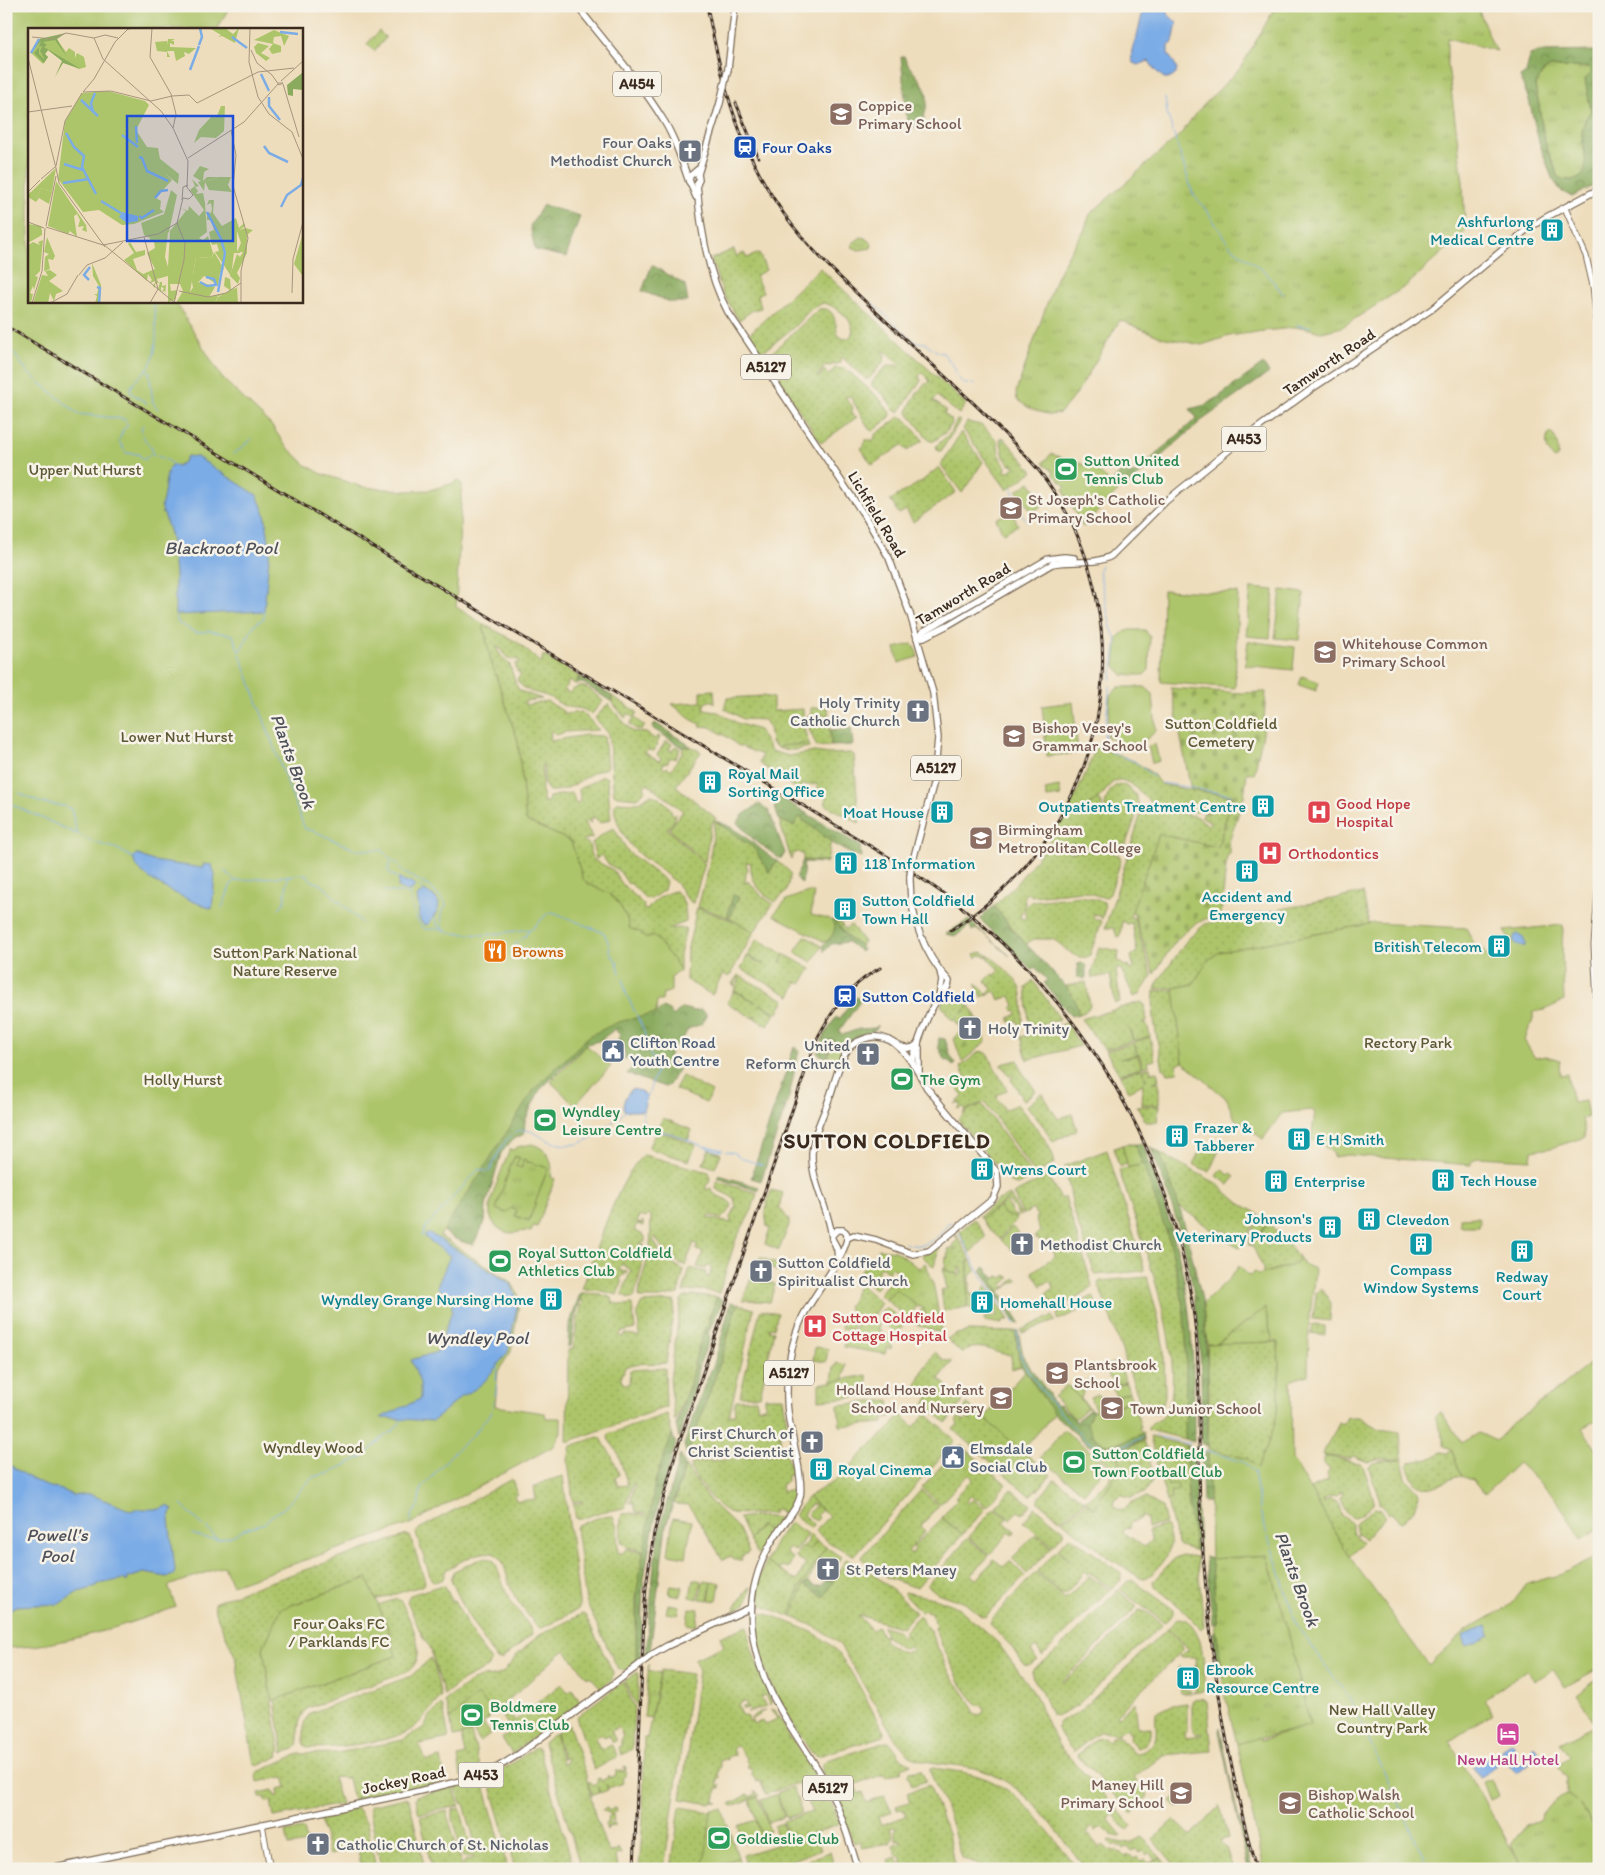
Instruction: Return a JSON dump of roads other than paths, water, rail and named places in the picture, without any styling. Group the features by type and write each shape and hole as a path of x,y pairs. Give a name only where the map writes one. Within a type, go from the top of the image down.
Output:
{"main road":[{"name":"A454","path":"577,6 656,109 670,133 692,184"},
{"path":"692,184 700,166 720,104 728,69 735,6"},
{"path":"685,169 695,174 699,180 692,184"},
{"name":"Lichfield Road","path":"692,184 698,201 708,263 721,299 866,518 897,576 917,638 933,693 937,721 937,753 934,781 910,876 912,903 925,945 940,971 949,980 948,987 939,996"},
{"name":"Tamworth Road","path":"917,638 924,631 1048,559 1064,557 1081,561 1102,560 1111,556 1166,501 1244,438 1317,386 1416,321 1525,231 1599,189"},
{"path":"1565,208 1586,256 1594,294 1599,340"},
{"path":"1599,878 1594,945 1599,1041"},
{"path":"913,1065 913,1058 928,1017 939,996 942,981 940,971"},
{"path":"835,1243 840,1244 854,1235 876,1240 916,1254 932,1249 990,1202 998,1187 997,1172 927,1088 919,1073 897,1045 889,1039 874,1036 859,1041 850,1048 840,1067 818,1126 812,1151 814,1171 832,1235 838,1253 837,1261"},
{"path":"897,1045 908,1049 920,1042"},
{"path":"919,1073 920,1042"},
{"path":"832,1235 835,1231 842,1230 846,1233 846,1240"},
{"name":"A5127","path":"846,1240 843,1252 802,1319 790,1364 787,1384 788,1407 798,1465 800,1495 797,1505 772,1540 761,1562 752,1592 750,1608 755,1647 766,1680 782,1715 831,1792 858,1869"},
{"name":"Jockey Road","path":"50,1869 455,1783 484,1774 519,1754 653,1654 750,1608"},
{"path":"262,1824 270,1869"}],"water":[{"path":"1144,6 1166,6 1168,14 1177,23 1173,43 1168,46 1168,54 1177,67 1176,74 1171,78 1164,78 1149,61 1138,65 1133,63 1131,55"},
{"name":"Blackroot Pool","path":"187,456 197,457 257,495 265,514 270,547 264,611 175,615 175,574 171,537 164,514 161,513 163,512 161,506 167,475 171,465 177,466 184,462"},
{"path":"136,854 153,861 203,868 203,864 212,865 215,875 212,909 167,889 145,875 133,858"},
{"path":"399,878 404,882 411,882 415,885 412,890 406,891 398,887"},
{"path":"424,891 434,896 439,903 438,910 429,924 425,925 419,918 417,896"},
{"path":"1518,934 1524,940 1525,946 1523,947 1517,945 1513,940 1515,935"},
{"path":"632,1089 641,1091 647,1097 643,1111 626,1111 623,1109 625,1098"},
{"name":"Wyndley Pool","path":"426,1234 431,1234 511,1284 518,1301 508,1352 483,1383 462,1396 433,1421 380,1418 420,1399 420,1383 411,1360 437,1352 452,1311 452,1301 437,1287 450,1256 425,1237"},
{"name":"Powell's Pool","path":"6,1462 34,1480 66,1491 73,1496 89,1494 132,1511 134,1509 160,1509 168,1506 173,1509 169,1519 174,1575 167,1577 144,1573 128,1578 128,1581 124,1579 98,1584 97,1587 78,1592 59,1604 16,1606 6,1612"},
{"path":"1487,1626 1490,1635 1474,1644 1466,1646 1463,1636"},
{"path":"1511,1742 1514,1746 1507,1753 1518,1766 1534,1753 1531,1749 1534,1746 1541,1754 1517,1774 1499,1753"},
{"path":"1489,1755 1496,1764 1480,1778 1473,1767"}],"waterway":[{"path":"1165,98 1167,113 1193,194 1207,211 1230,246 1265,272 1272,280"},
{"path":"1273,281 1283,294"},
{"path":"147,403 131,393 130,389 152,361 156,344 153,302"},
{"path":"871,302 915,342 925,343 938,352 943,353 955,368 955,371"},
{"path":"1296,325 1311,327"},
{"name":"Plants Brook","path":"6,349 14,353 27,372 78,414 124,419 128,425 123,430 119,441 126,453 138,454 144,460 152,453 168,460 173,465"},
{"path":"149,370 153,403 158,409"},
{"path":"955,374 964,384 968,384"},
{"path":"143,425 141,429 146,442 152,448 152,452"},
{"path":"234,454 252,439"},
{"path":"1011,487 1019,511"},
{"path":"1022,514 1028,522"},
{"path":"1101,565 1099,570 1111,628 1117,641 1111,679"},
{"path":"240,651 254,625 264,618 264,611"},
{"name":"Plants Brook","path":"176,616 178,623 196,633 209,631 233,635 305,829 314,831 356,850 382,850 391,860 397,863 403,872 430,887 445,902 446,906 441,912 442,929 450,933 485,935 532,929 547,914 553,912 604,933 620,973"},
{"path":"1110,686 1104,744 1112,753 1134,761 1154,777"},
{"path":"1162,783 1233,795"},
{"path":"19,793 41,803 64,806 71,809 77,833"},
{"path":"6,802 84,837"},
{"path":"85,838 117,849 133,858"},
{"path":"390,863 388,870 399,879"},
{"path":"222,869 236,881 306,874 312,881 322,885 362,923"},
{"path":"279,908 284,903 288,876"},
{"path":"222,908 231,884 235,881"},
{"path":"420,886 423,891"},
{"path":"385,891 409,894 420,924 426,929 442,929"},
{"path":"435,918 438,927"},
{"path":"521,940 531,930"},
{"path":"515,945 518,942"},
{"name":"Plants Brook","path":"623,979 626,993 644,1031 647,1049 656,1065 656,1072 647,1097"},
{"path":"422,1237 426,1227 479,1169 489,1172 506,1141 518,1131 528,1130 557,1143 578,1144 598,1133 626,1111"},
{"name":"Plants Brook","path":"643,1111 643,1125 649,1129 670,1133 721,1151"},
{"name":"Plants Brook","path":"707,1146 723,1150"},
{"name":"Plants Brook","path":"726,1151 762,1165"},
{"name":"Plants Brook","path":"905,1243 918,1245 930,1242 940,1234 948,1223 953,1223"},
{"name":"Plants Brook","path":"959,1233 979,1272 1015,1324"},
{"name":"Plants Brook","path":"1017,1332 1023,1362 1046,1395 1082,1436 1099,1448 1105,1449 1122,1446 1143,1437"},
{"path":"411,1521 411,1516 418,1506 423,1486 453,1453 475,1433 491,1412 496,1392 497,1366"},
{"path":"181,1505 218,1539 232,1536 244,1529 265,1523 270,1517 284,1508 313,1477 330,1473 365,1455 383,1437 393,1431 403,1419"},
{"name":"Plants Brook","path":"1151,1435 1190,1444"},
{"name":"Plants Brook","path":"1205,1450 1243,1462 1254,1471 1261,1515 1297,1626 1349,1698 1409,1824 1428,1869"},
{"path":"192,1534 204,1538 218,1539"}],"railway":[{"path":"707,6 726,89 743,140 768,190 784,214 804,239 837,274 990,419 1034,465 1060,501 1076,532 1088,564 1096,598 1101,633 1102,668 1100,703 1084,767 1072,795 1057,822 1021,871 1000,893 951,930"},
{"path":"736,103 758,157"},
{"path":"6,326 900,864 964,909 1008,948 1048,991 1083,1037 1114,1085 1141,1136 1163,1189 1180,1244 1195,1327 1199,1403 1200,1504 1212,1642 1225,1734 1244,1824 1256,1869"},
{"path":"634,1869 646,1587 654,1533 676,1452 815,1043 827,1020 842,1000 859,982 880,968"}],"place":[{"name":"Coppice Primary School","path":"841,114"},
{"name":"Four Oaks","path":"745,147"},
{"name":"Four Oaks Methodist Church","path":"690,151"},
{"name":"Ashfurlong Medical Centre","path":"1552,230"},
{"name":"Sutton United Tennis Club","path":"1066,469"},
{"name":"St Joseph's Catholic Primary School","path":"1011,508"},
{"name":"Whitehouse Common Primary School","path":"1325,652"},
{"name":"Holy Trinity Catholic Church","path":"918,711"},
{"name":"Bishop Vesey's Grammar School","path":"1014,736"},
{"name":"Royal Mail Sorting Office","path":"710,782"},
{"name":"Outpatients Treatment Centre","path":"1263,806"},
{"name":"Moat House","path":"942,812"},
{"name":"Good Hope Hospital","path":"1319,812"},
{"name":"Birmingham Metropolitan College","path":"981,838"},
{"name":"Orthodontics","path":"1270,853"},
{"name":"118 Information","path":"846,863"},
{"name":"Accident and Emergency","path":"1247,871"},
{"name":"Sutton Coldfield Town Hall","path":"845,909"},
{"name":"British Telecom","path":"1499,946"},
{"name":"Browns","path":"495,951"},
{"name":"Sutton Coldfield","path":"845,996"},
{"name":"Holy Trinity","path":"970,1028"},
{"name":"Clifton Road Youth Centre","path":"613,1051"},
{"name":"United Reform Church","path":"868,1054"},
{"name":"The Gym","path":"902,1079"},
{"name":"Wyndley Leisure Centre","path":"545,1120"},
{"name":"Frazer & Tabberer","path":"1177,1136"},
{"name":"E H Smith","path":"1299,1139"},
{"name":"Wrens Court","path":"982,1169"},
{"name":"Tech House","path":"1443,1180"},
{"name":"Enterprise","path":"1276,1181"},
{"name":"Clevedon","path":"1369,1219"},
{"name":"Johnson's Veterinary Products","path":"1330,1227"},
{"name":"Methodist Church","path":"1022,1244"},
{"name":"Compass Window Systems","path":"1421,1244"},
{"name":"Redway Court","path":"1522,1251"},
{"name":"Royal Sutton Coldfield Athletics Club","path":"500,1261"},
{"name":"Sutton Coldfield Spiritualist Church","path":"761,1271"},
{"name":"Wyndley Grange Nursing Home","path":"551,1299"},
{"name":"Homehall House","path":"982,1302"},
{"name":"Sutton Coldfield Cottage Hospital","path":"815,1326"},
{"name":"Plantsbrook School","path":"1057,1373"},
{"name":"Holland House Infant School and Nursery","path":"1001,1398"},
{"name":"Town Junior School","path":"1112,1408"},
{"name":"First Church of Christ Scientist","path":"812,1442"},
{"name":"Elmsdale Social Club","path":"953,1457"},
{"name":"Sutton Coldfield Town Football Club","path":"1074,1462"},
{"name":"Royal Cinema","path":"821,1469"},
{"name":"St Peters Maney","path":"828,1569"},
{"name":"Ebrook Resource Centre","path":"1188,1678"},
{"name":"Boldmere Tennis Club","path":"472,1715"},
{"name":"New Hall Hotel","path":"1508,1734"},
{"name":"Maney Hill Primary School","path":"1181,1793"},
{"name":"Bishop Walsh Catholic School","path":"1290,1803"},
{"name":"Goldieslie Club","path":"719,1838"},
{"name":"Catholic Church of St. Nicholas","path":"318,1844"}],"district":[{"name":"SUTTON COLDFIELD","path":"887,1140"}],"park label":[{"name":"Upper Nut Hurst","path":"85,469"},
{"name":"Sutton Coldfield Cemetery","path":"1221,732"},
{"name":"Lower Nut Hurst","path":"177,736"},
{"name":"Sutton Park National Nature Reserve","path":"285,961"},
{"name":"Rectory Park","path":"1408,1042"},
{"name":"Holly Hurst","path":"183,1079"},
{"name":"Wyndley Wood","path":"313,1447"},
{"name":"Four Oaks FC / Parklands FC","path":"339,1632"},
{"name":"New Hall Valley Country Park","path":"1382,1718"}]}
